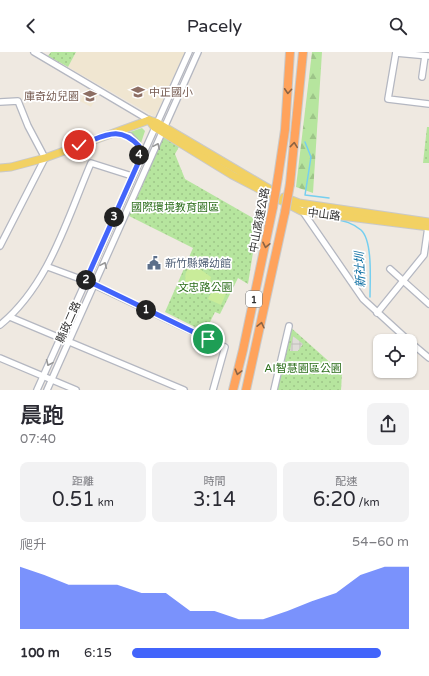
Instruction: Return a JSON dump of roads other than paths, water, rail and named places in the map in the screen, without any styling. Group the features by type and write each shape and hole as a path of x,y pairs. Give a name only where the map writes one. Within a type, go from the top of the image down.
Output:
{"highway":[{"name":"中山高速公路","path":"233,390 243,350 273,207 285,130 290,52"},
{"name":"1","path":"246,390 290,184 303,52"}],"main road":[{"name":"中山路","path":"153,123 300,207 429,225"},
{"path":"0,168 11,168 45,158 114,133 153,123"}],"street":[{"name":"中山路","path":"34,52 153,123"},
{"path":"46,58 49,52"},
{"name":"縣政二路","path":"37,390 139,161 153,123 189,52"},
{"name":"縣政二路","path":"47,390 198,52"},
{"path":"422,77 427,56 396,52 388,99 429,104"},
{"path":"0,102 18,101 28,126 45,158 0,246"},
{"path":"114,133 130,136 139,146 139,161"},
{"path":"0,326 27,298 48,267 91,163 132,176"},
{"path":"300,207 363,298 377,314 401,334"},
{"path":"377,314 404,281 427,257 429,225"},
{"path":"48,267 86,280 225,347 213,390"},
{"path":"390,269 429,304"},
{"path":"10,317 184,390"},
{"path":"274,390 289,326"},
{"path":"417,347 428,356"},
{"path":"0,358 76,390"}],"waterway":[{"name":"新社圳","path":"305,142 311,157 305,195 329,198"},
{"name":"新社圳","path":"335,219 355,226 365,235 370,262 370,297"}],"place":[{"name":"中正國小","path":"138,92"},
{"name":"庫奇幼兒園","path":"90,96"},
{"name":"新竹縣婦幼館","path":"154,263"}],"park label":[{"name":"國際環境教育園區","path":"175,207"},
{"name":"文忠路公園","path":"205,287"},
{"name":"AI智慧園區公園","path":"303,368"}]}
